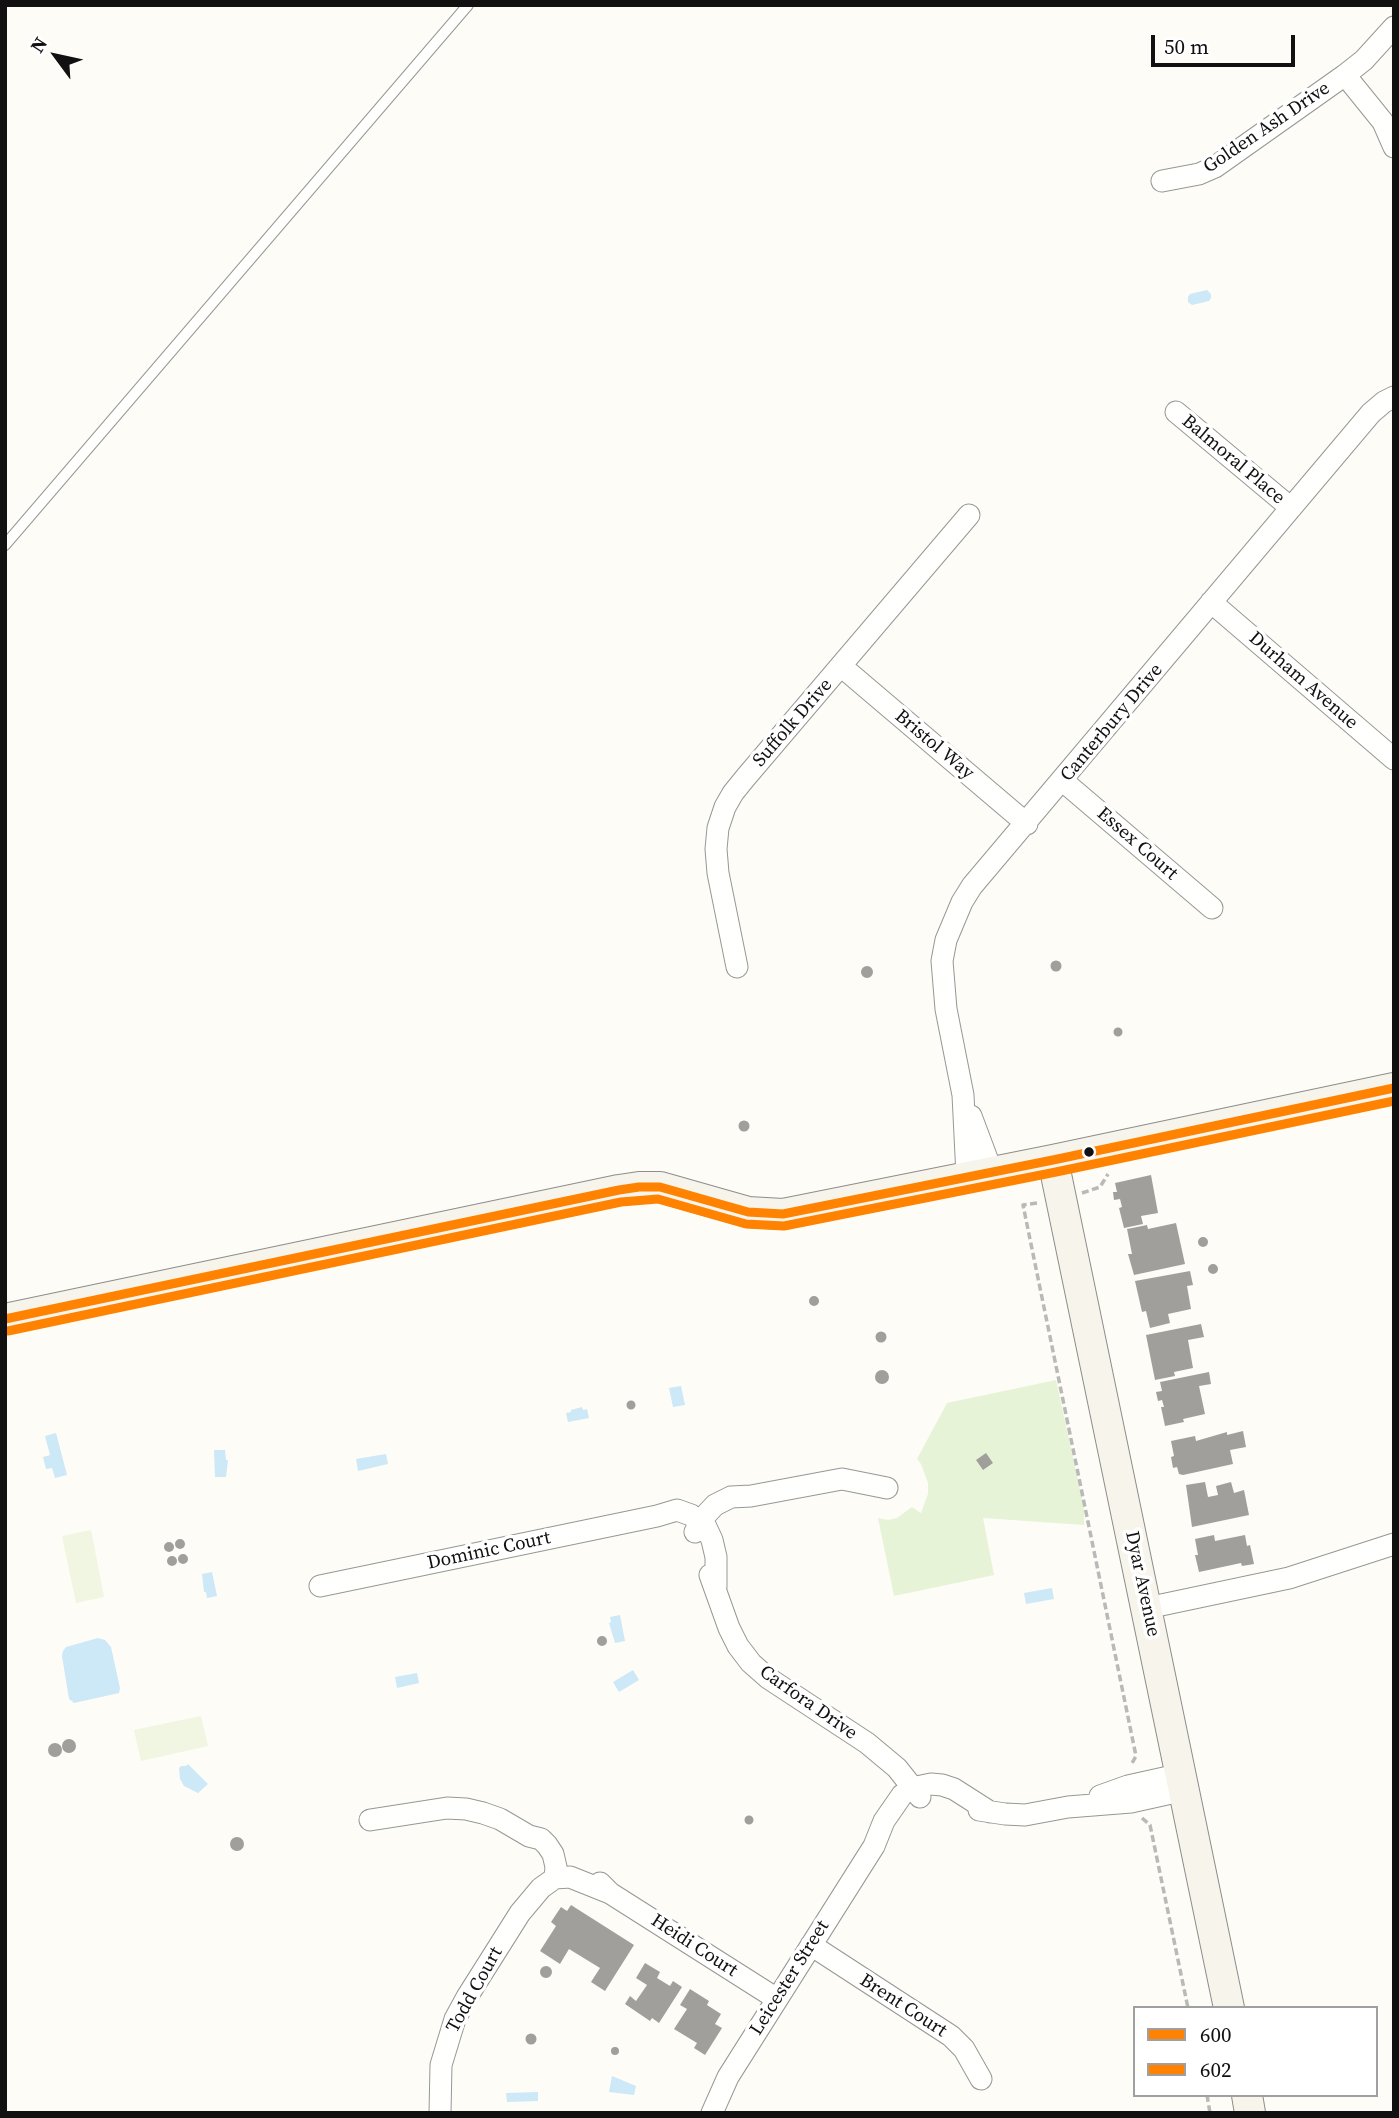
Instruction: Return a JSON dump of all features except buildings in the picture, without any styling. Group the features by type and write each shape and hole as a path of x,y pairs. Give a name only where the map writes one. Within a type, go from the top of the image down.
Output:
{"street":[{"name":"Golden Ash Drive","path":"1162,181 1199,174 1215,167 1345,75 1364,60 1394,27"},
{"path":"1345,75 1384,122 1394,147"},
{"name":"Canterbury Drive","path":"980,1174 943,985 942,961 952,921 972,886 1027,824 1211,602 1371,413 1394,397"},
{"name":"Balmoral Place","path":"1176,412 1291,508"},
{"name":"Suffolk Drive","path":"737,967 718,873 716,849 725,807 746,777 969,515"},
{"name":"Durham Avenue","path":"1211,602 1392,755"},
{"name":"Bristol Way","path":"841,666 1027,824"},
{"name":"Essex Court","path":"1063,781 1212,908"},
{"path":"5,1319 629,1188 660,1187 748,1212 774,1214 806,1210 1394,1088"},
{"name":"Dyar Avenue","path":"1053,1160 1229,2006"},
{"path":"701,1526 751,1496 842,1479 887,1488"},
{"name":"Dominic Court","path":"320,1587 657,1516 701,1526"},
{"name":"Carfora Drive","path":"701,1526 705,1563 729,1628 751,1663 768,1678 867,1743 919,1790"},
{"path":"1146,1608 1289,1578 1394,1544"},
{"path":"919,1790 961,1808 1025,1815 1183,1782"},
{"name":"Leicester Street","path":"712,2113 728,2077 874,1846 905,1811 919,1790"},
{"path":"370,1820 447,1808 466,1809 500,1819 529,1836 553,1872"},
{"name":"Heidi Court","path":"553,1872 610,1893 777,1999"},
{"name":"Todd Court","path":"440,2113 441,2065 455,2019 520,1913 553,1872"},
{"name":"Brent Court","path":"811,1945 951,2036 964,2049 981,2079"}],"lane":[{"path":"5,545 468,5"}],"path":[{"path":"1109,1173 1100,1187 1061,1199 1023,1205 1136,1756 1128,1769 1129,1794 1135,1816 1150,1825 1188,2006"}],"green space":[{"path":"1056,1380 1084,1508 1084,1525 983,1518 994,1575 894,1596 878,1518 897,1518 912,1507 921,1513 928,1494 928,1483 917,1459 947,1403"},
{"path":"91,1530 104,1597 76,1603 62,1536"},
{"path":"201,1716 208,1746 141,1761 134,1730"}],"water":[{"path":"1207,290 1211,294 1209,301 1192,305 1188,302 1190,294"},
{"path":"681,1386 685,1405 673,1407 669,1388"},
{"path":"582,1407 583,1410 587,1409 589,1418 568,1422 566,1413"},
{"path":"56,1433 67,1475 55,1478 52,1468 46,1469 43,1457 50,1455 45,1436"},
{"path":"214,1450 225,1450 228,1460 226,1477 215,1477"},
{"path":"386,1454 388,1464 358,1471 356,1459"},
{"path":"212,1572 217,1596 207,1598 202,1574"},
{"path":"1052,1588 1054,1599 1026,1604 1024,1593"},
{"path":"620,1615 625,1641 615,1643 609,1623 610,1617"},
{"path":"98,1638 105,1640 111,1647 119,1693 74,1703 69,1699 63,1651 66,1647"},
{"path":"633,1670 639,1680 619,1692 613,1682"},
{"path":"417,1673 419,1683 397,1688 395,1677"},
{"path":"188,1764 208,1784 198,1793 184,1786 180,1779 179,1768"},
{"path":"612,2076 636,2086 634,2095 609,2092"},
{"path":"538,2092 538,2101 507,2102 506,2093"}],"transit line":[{"name":"600","path":"5,1319 619,1190 660,1187 748,1212 783,1214 1394,1088"},
{"name":"602","path":"8,1331 621,1202 658,1199 746,1224 784,1226 1394,1101"}]}
